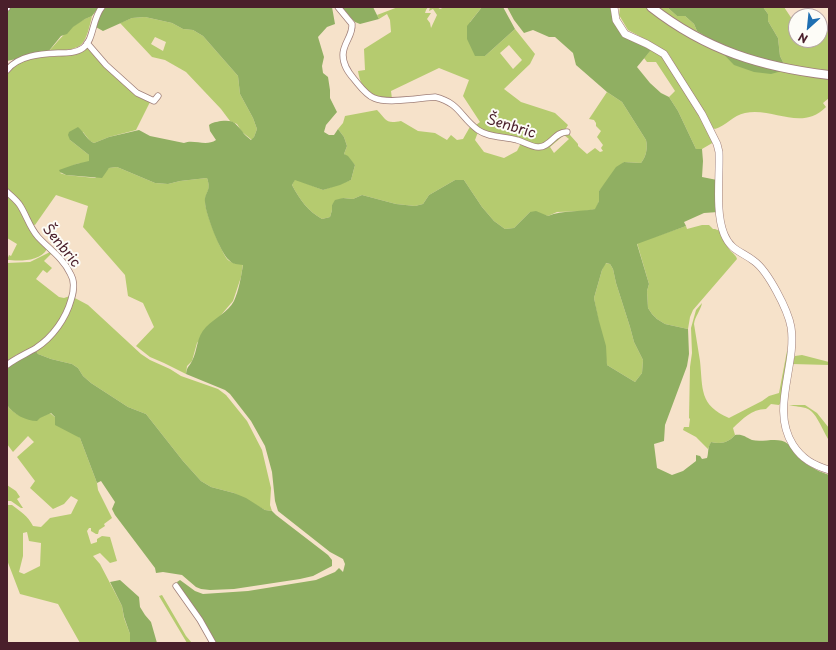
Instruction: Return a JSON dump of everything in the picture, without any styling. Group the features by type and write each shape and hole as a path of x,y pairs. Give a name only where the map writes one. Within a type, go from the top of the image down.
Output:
{"main road":[{"path":"652,7 680,27 708,44 739,57 769,66 800,72 829,75"}],"street":[{"path":"8,66 19,60 30,57 72,52 83,48 87,43 96,16 102,7"},
{"name":"Šenbric","path":"338,7 352,24 351,34 343,50 346,68 368,95 379,100 435,97 442,98 455,105 479,130 486,134 516,140 536,147 545,146 559,134 567,132"},
{"path":"614,7 616,20 625,34 664,54 710,128 719,152 719,214 724,233 732,247 762,268 774,287 791,326 792,344 783,409 783,421 790,440 798,453 806,461 818,467 829,470"},
{"path":"87,43 106,65 137,93 154,101 158,96"},
{"name":"Šenbric","path":"7,192 22,208 28,222 38,236 65,265 74,282 69,308 60,324 37,348 21,355 7,365"},
{"path":"176,586 200,620 213,643"}],"green space":[{"path":"8,7 99,7 92,16 73,27 67,34 61,36 48,52 7,61"},
{"path":"103,7 332,7 335,24 327,27 318,37 324,57 322,66 323,73 328,77 330,98 337,112 326,125 324,132 329,135 334,135 338,129 344,137 347,146 344,154 348,156 355,165 351,180 323,190 295,180 292,185 308,209 322,219 330,217 332,205 335,200 343,198 353,199 362,195 396,204 415,206 423,204 429,195 455,180 464,180 482,207 494,221 505,229 514,228 530,212 536,211 548,216 559,213 595,209 599,201 599,191 616,167 624,162 641,163 644,158 647,149 646,140 622,102 607,92 576,65 573,53 555,37 549,37 533,30 524,33 514,20 507,7 610,7 614,23 622,36 651,50 637,67 650,83 661,93 669,97 678,111 696,149 702,149 702,177 717,180 718,212 704,213 684,222 686,226 637,244 649,284 647,291 648,308 657,319 665,324 688,329 689,354 687,366 665,425 664,441 654,444 657,468 672,475 683,471 696,461 696,455 700,456 702,459 707,458 711,442 724,442 730,440 735,435 742,435 756,441 780,440 788,444 795,454 807,464 829,475 829,643 216,643 199,614 178,585 177,582 180,580 195,591 203,594 248,591 316,580 335,572 339,568 343,572 345,564 343,559 330,552 278,511 275,501 272,472 265,446 251,421 230,394 225,390 186,374 194,357 200,335 206,327 221,315 234,301 239,288 243,265 234,264 229,260 222,250 214,233 205,202 209,186 207,178 168,184 155,183 117,167 109,168 102,178 66,175 59,170 89,161 89,155 70,140 68,135 69,132 78,127 89,140 94,143 109,137 139,130 150,136 184,143 208,143 216,140 210,131 209,125 221,121 231,121 251,140 257,129 253,118 240,94 238,76 203,36 193,30 183,29 172,23 145,17 132,18 103,31 94,26","holes":["606,263 610,264 613,269 634,342 643,360 642,373 635,382 607,365 606,346 594,298 602,270"]},
{"path":"341,7 373,7 379,19 360,24 355,22"},
{"path":"398,7 428,7 425,13 431,13 427,19 431,28 437,15 433,9 429,11 430,7 437,7 440,9 445,7 482,7 470,22 485,56 515,29 535,54 530,64 504,89 521,102 555,113 568,125 565,130 539,146 486,133 476,125 480,122 463,96 469,80 439,68 391,91 392,99 385,99 373,95 365,89 358,71 365,70 364,49 391,32 390,20 387,14 379,19 377,15","holes":["509,45 522,60 513,69 500,53"]},
{"path":"482,7 503,7 515,29 485,56 475,56 467,39 467,26"},
{"path":"620,7 667,7 677,16 685,16 694,24 697,31 708,38 722,54 784,64 780,56 778,38 768,21 768,14 763,7 784,7 788,13 788,48 828,48 828,31 829,98 823,103 826,107 817,114 807,118 787,117 756,112 745,113 715,129 668,53 628,30 619,15"},
{"path":"667,7 763,7 768,14 768,21 778,38 780,56 784,64 782,71 771,74 754,72 734,65 708,38 697,31 694,24 685,16 677,16"},
{"path":"92,16 87,36 80,46 68,50 48,52 73,26"},
{"path":"145,17 172,23 183,29 193,30 203,36 238,76 240,94 253,118 257,129 252,140 242,132 237,124 230,121 221,109 186,72 165,60 152,57 120,23 132,18","holes":["155,37 166,42 163,51 151,44"]},
{"path":"88,48 150,102 136,130 109,137 94,143 90,141 83,132 70,140 89,155 90,162 76,164 60,173 95,178 109,168 117,167 155,183 168,184 207,178 209,189 205,202 214,232 228,260 237,264 243,264 241,277 233,301 197,343 192,361 187,366 186,374 150,357 136,346 154,327 143,303 128,296 125,275 83,227 88,206 56,195 35,225 31,224 7,190 7,74 15,66 24,61 34,58 78,53"},
{"path":"651,50 666,53 714,142 702,149 696,149 678,111 669,97 675,91 656,62 647,62 644,58"},
{"path":"607,92 622,102 646,140 647,149 643,161 641,163 624,162 599,191 599,201 596,209 557,212 548,216 530,212 514,228 505,229 494,221 482,207 464,180 455,180 429,195 423,204 415,206 396,204 362,195 353,199 343,198 332,205 330,217 322,219 305,205 292,185 295,179 323,190 351,180 355,165 344,154 347,146 344,137 338,129 343,123 345,116 377,110 385,119 389,121 401,121 418,131 435,133 447,140 451,135 457,140 463,139 471,125 478,132 475,140 484,152 504,158 517,151 521,143 536,149 565,133 570,135 578,146 587,154 595,148 600,152 603,151 601,148 603,145 597,137 601,131 596,126 594,120 589,119","holes":["564,135 569,139 554,153 550,147"]},
{"path":"7,194 16,203 47,249 39,256 29,260 7,260 9,255 11,256 17,244 7,238"},
{"path":"702,225 709,225 713,229 720,231 726,245 737,259 693,310 688,329 665,324 657,319 648,308 647,291 649,284 637,243 686,226 687,229"},
{"path":"50,252 52,253 44,261 52,268 47,273 43,270 36,279 59,297 64,298 70,296 62,319 32,349 16,355 7,362 7,263 30,262"},
{"path":"605,263 610,264 613,269 634,342 643,360 642,373 635,382 607,365 594,298"},
{"path":"73,297 88,305 141,354 150,360 181,376 218,389 226,395 247,421 262,450 271,488 270,505 272,511 265,510 234,493 211,487 201,481 183,461 146,414 128,407 91,383 83,376 78,368 72,364 38,354 36,351 54,335 62,325 70,311"},
{"path":"702,303 694,324 704,395 712,408 719,413 729,418 769,396 779,393 787,351 790,352 781,402 779,405 771,404 766,409 761,409 752,413 733,428 735,435 730,440 718,443 711,442 708,449 696,437 683,430 684,427 689,427 690,419 690,367 692,353 691,328 696,310"},
{"path":"36,351 38,354 51,359 72,364 78,368 83,376 91,383 128,407 146,414 183,461 201,481 211,487 246,498 265,510 272,511 328,555 332,560 332,566 313,576 300,579 234,589 210,590 196,587 182,575 163,572 156,573 155,568 115,515 112,509 115,502 101,481 97,483 80,438 55,425 55,417 51,413 37,421 33,421 16,414 7,405 7,366"},
{"path":"802,355 829,362 829,365 792,364 795,356"},
{"path":"7,405 16,414 27,418 44,416 50,413 80,438 97,483 98,490 112,518 104,524 105,526 99,530 98,534 91,531 91,528 87,531 91,544 97,542 97,539 102,536 110,537 117,561 110,563 100,553 93,556 100,564 122,606 124,618 130,634 130,643 80,643 58,604 20,594 7,560 7,505 12,505 21,512 29,519 33,526 41,527 50,518 71,514 78,500 71,496 64,504 53,509 30,488 35,481 17,457 34,442 28,436 13,452 7,444","holes":["27,532 29,541 41,543 40,566 24,574 19,572 23,556 23,533"]},
{"path":"789,405 805,405 817,413 829,428 829,440 817,418 811,411 803,407"},
{"path":"7,485 16,491 20,497 17,499 23,508 11,501 7,501"},
{"path":"120,580 139,597 140,607 151,622 157,643 130,643 130,634 122,606 110,582"},
{"path":"162,595 186,636 192,643 187,643 159,596"}]}
